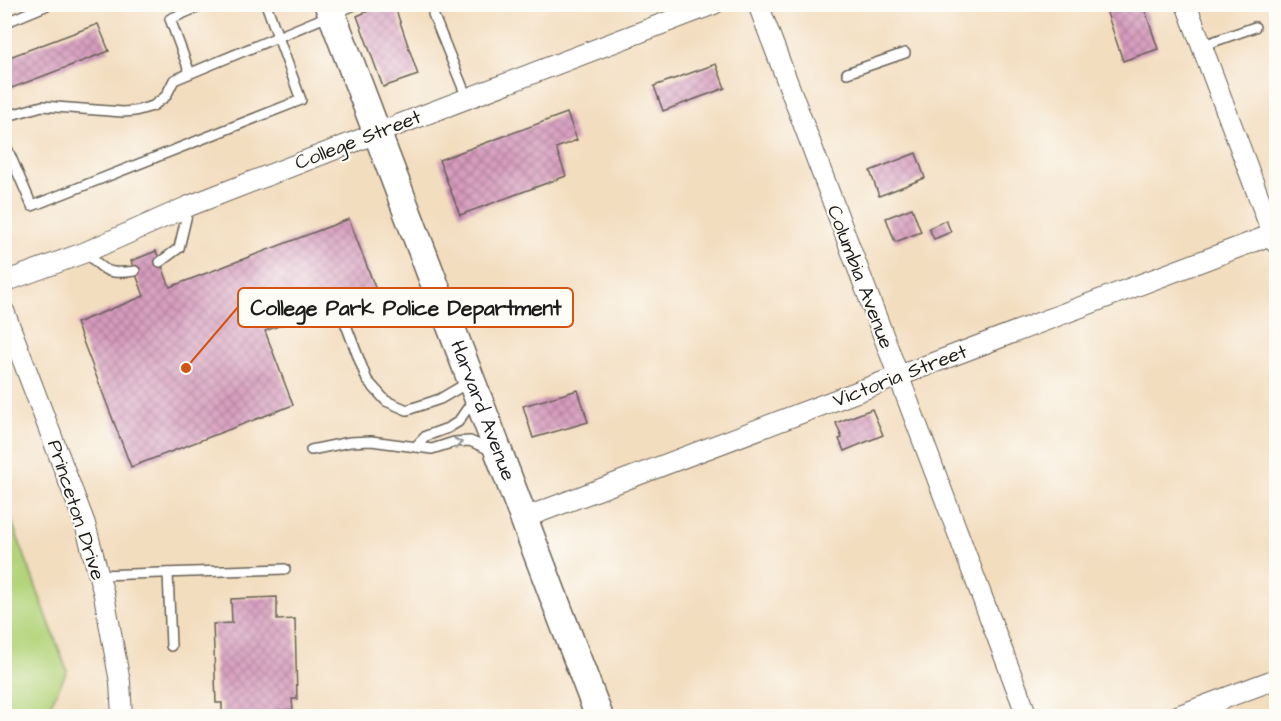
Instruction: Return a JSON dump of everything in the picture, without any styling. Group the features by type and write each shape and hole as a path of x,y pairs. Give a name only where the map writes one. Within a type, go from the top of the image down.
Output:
{"street":[{"name":"College Street","path":"4,282 86,252 189,206 714,4"},
{"name":"Columbia Avenue","path":"759,4 1027,717"},
{"path":"1186,4 1275,237"},
{"name":"Harvard Avenue","path":"329,9 599,717"},
{"name":"Victoria Street","path":"524,518 1275,237"},
{"name":"Princeton Drive","path":"4,311 85,524 104,595 120,682 122,717"},
{"path":"1177,717 1276,679"}],"lane":[{"path":"4,23 50,4"},
{"path":"190,73 170,19 206,4"},
{"path":"4,141 32,206 301,100 266,4"},
{"path":"4,117 42,106 123,112 153,106 166,96 174,80 279,37 329,9 357,4"},
{"path":"433,14 467,98"},
{"path":"1202,46 1255,27"},
{"path":"847,73 905,53"},
{"path":"160,261 179,248 189,206"},
{"path":"86,252 104,270 117,274 135,271"},
{"path":"346,325 367,380 386,401 407,410 474,387 472,405 459,422 426,436 415,447"},
{"path":"311,450 350,442 371,441 432,449 454,442 470,441 499,454"},
{"path":"99,575 285,569"},
{"path":"168,573 171,646"}],"green space":[{"path":"5,503 67,671 45,716 5,716"}],"building":[{"path":"384,4 394,4 418,75 383,87 357,16"},
{"path":"1104,4 1143,4 1158,49 1123,61"},
{"path":"98,24 109,51 4,91 4,59"},
{"path":"716,64 725,88 663,111 654,86"},
{"path":"567,113 577,140 556,148 566,176 460,215 439,160"},
{"path":"916,153 925,178 879,196 870,171"},
{"path":"912,208 921,232 895,242 886,218"},
{"path":"349,219 376,290 265,331 293,405 131,467 76,323 144,296 131,261 156,251 170,287"},
{"path":"946,220 951,232 934,239 929,228"},
{"path":"578,390 588,422 533,438 523,406"},
{"path":"872,409 883,435 844,451 836,423"},
{"path":"277,597 277,620 295,619 297,699 292,699 293,710 278,710 278,716 236,716 236,713 222,713 222,703 216,703 213,624 232,623 231,599"}],"place":[{"name":"College Park Police Department","path":"186,368"}]}
